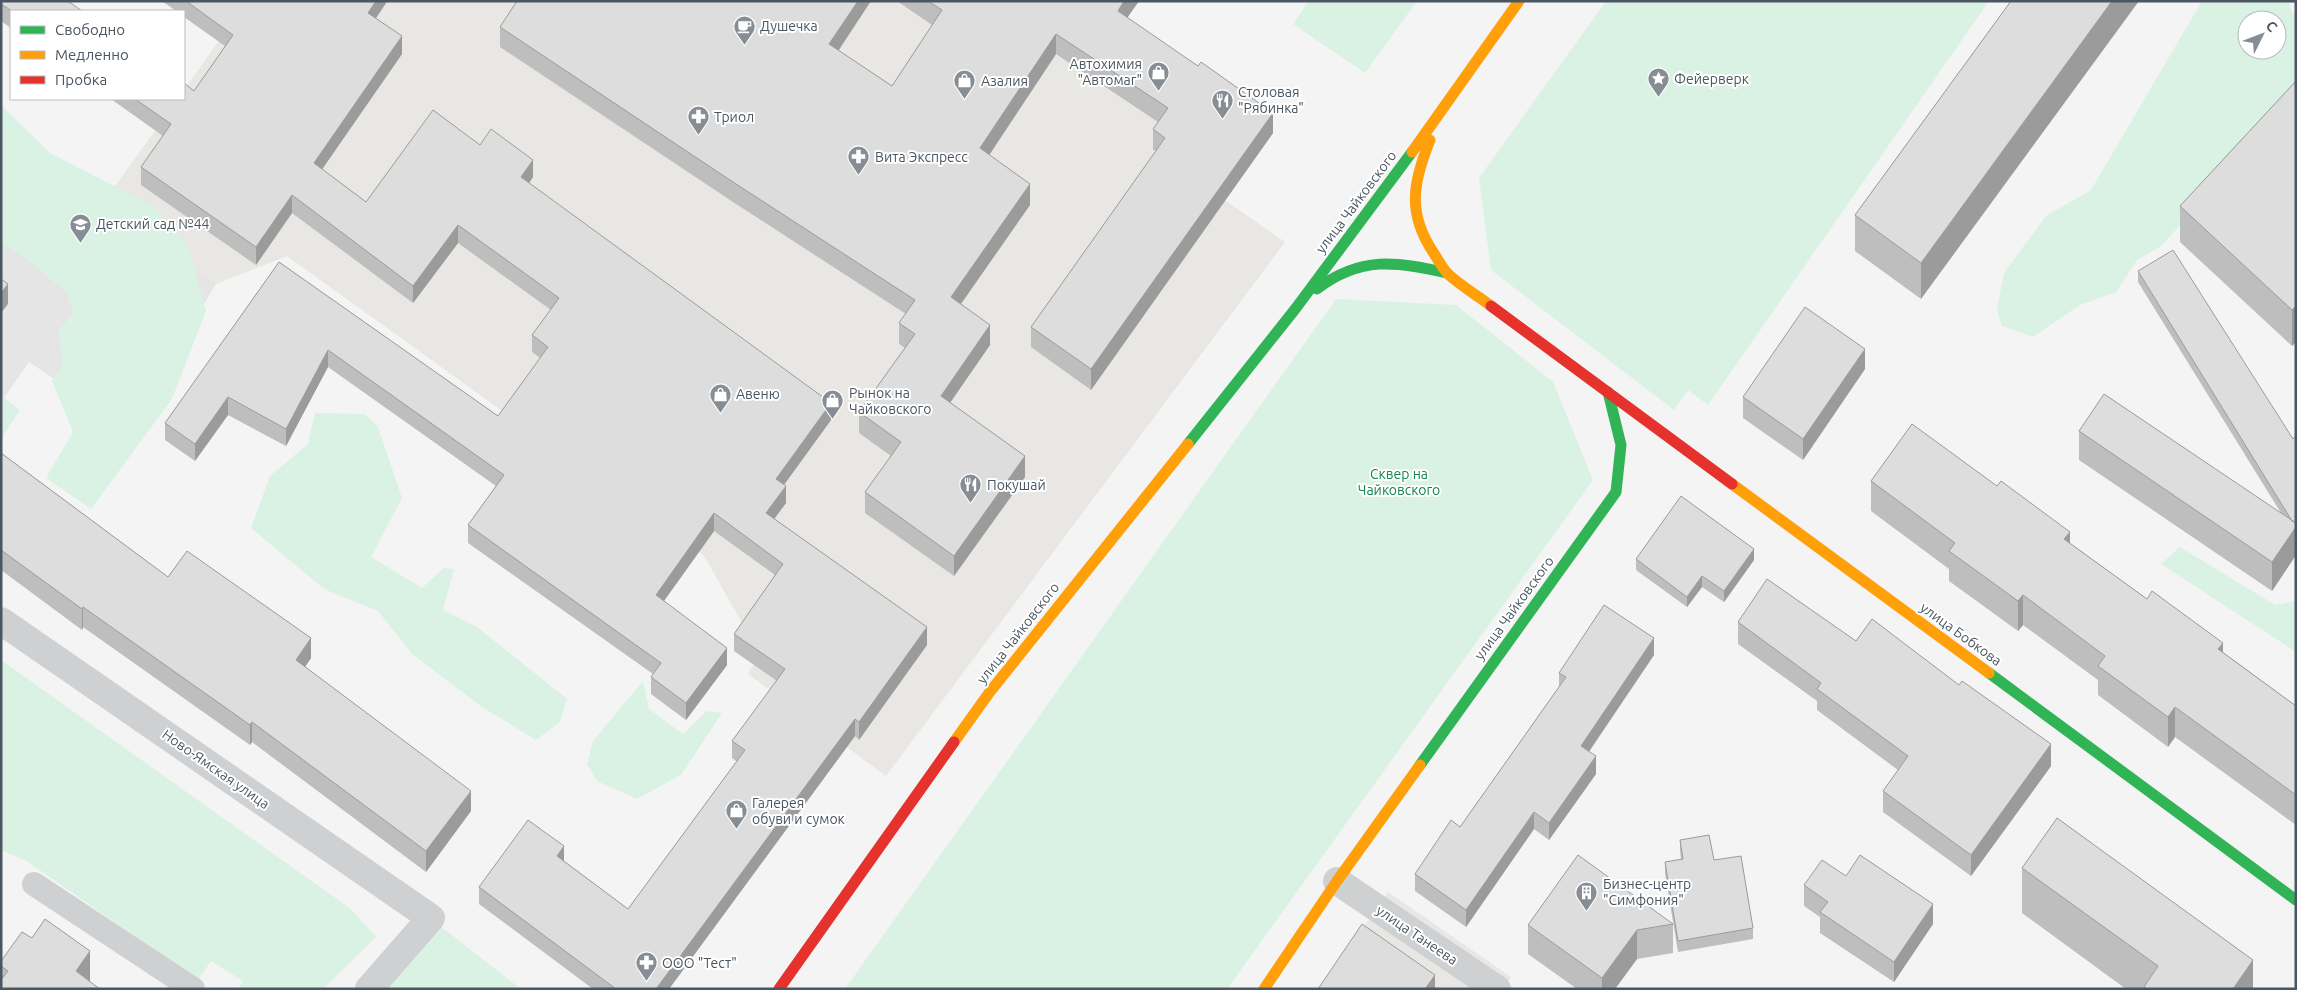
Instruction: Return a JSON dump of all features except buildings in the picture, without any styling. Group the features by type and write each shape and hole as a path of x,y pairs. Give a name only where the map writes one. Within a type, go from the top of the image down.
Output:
{"main road":[{"name":"улица Чайковского","path":"779,989 989,694 1296,308 1441,113 1519,1"},
{"name":"улица Чайковского","path":"1264,989 1338,881 1616,492 1621,445 1608,392 1447,273 1421,232 1414,200 1419,167 1441,113"},
{"name":"улица Чайковского","path":"1296,308 1321,285 1350,268 1375,261 1403,263 1447,273"},
{"name":"улица Бобкова","path":"1608,392 2296,900"}],"street":[{"name":"Ново-Ямская улица","path":"1,621 431,918 368,989"},
{"name":"улица Танеева","path":"1338,881 1497,989"}],"lane":[{"path":"34,884 193,989"}],"shaded area":[{"name":"Рынок на Чайковского","path":"247,1 995,1 1166,127 1153,150 1285,242 886,776 748,674 760,654 704,556 287,256 216,284 103,203 177,100 185,100 185,89"},
{"name":"Детский сад №44","path":"1,131 216,284 128,428 29,362 1,402"},
{"path":"1388,892 1511,977 1503,989 1321,989"}],"green space":[{"path":"1309,1 1417,1 1365,73 1293,24"},
{"path":"1606,1 1989,1 1708,405 1688,390 1674,410 1491,270 1479,178"},
{"path":"2202,1 2289,1 2292,13 2296,14 2296,99 2161,246 2137,260 2116,292 2080,305 2033,337 2002,326 1997,310 2004,273 2046,216 2091,190"},
{"name":"Детский сад №44","path":"1,105 50,153 155,207 189,249 206,311 172,399 91,509 46,478 73,432 52,381 63,363 58,331 74,313 66,292 25,257 1,243"},
{"name":"Сквер на Чайковского","path":"1336,299 1456,305 1553,382 1593,480 1227,989 845,989"},
{"path":"3,397 20,410 1,439 1,399"},
{"path":"315,413 365,414 378,427 402,498 371,557 422,588 444,568 454,569 443,610 477,627 567,699 560,722 536,740 482,707 412,654 378,611 324,589 251,528 270,476 308,444"},
{"path":"2180,547 2275,605 2296,601 2296,652 2161,564"},
{"path":"1,660 351,909 376,937 323,989 238,989 243,981 211,961 198,980 28,862 1,850"},
{"path":"643,681 649,709 683,734 707,711 722,713 681,775 637,799 597,781 587,764 593,741"},
{"path":"440,926 521,989 381,989"}],"traffic: fast":[{"path":"1188,444 1296,308 1412,152"},
{"path":"1317,289 1348,271 1379,264 1412,266 1447,273"},
{"path":"1420,765 1616,492 1621,445 1608,392"},
{"path":"1989,673 2296,900"}],"traffic: slow":[{"path":"1412,152 1519,1"},
{"path":"1430,140 1420,170 1415,197 1419,224 1425,238 1446,272 1458,283 1491,306"},
{"path":"954,742 989,693 1188,444"},
{"path":"1732,484 1989,673"},
{"path":"1264,989 1337,881 1420,765"}],"traffic: jam":[{"path":"1491,306 1732,484"},
{"path":"779,989 954,742"}],"place":[{"name":"Душечка","path":"744,45"},
{"name":"Автохимия \"Автомаг\"","path":"1158,91"},
{"name":"Фейерверк","path":"1658,98"},
{"name":"Азалия","path":"965,100"},
{"name":"Столовая \"Рябинка\"","path":"1222,119"},
{"name":"Триол","path":"698,136"},
{"name":"Вита Экспресс","path":"859,176"},
{"name":"Детский сад №44","path":"80,243"},
{"name":"Авеню","path":"720,413"},
{"name":"Рынок на Чайковского","path":"833,420"},
{"name":"Покушай","path":"971,504"},
{"name":"Галерея обуви и сумок","path":"736,830"},
{"name":"Бизнес-центр \"Симфония\"","path":"1587,911"},
{"name":"ООО \"Тест\"","path":"646,982"}]}
